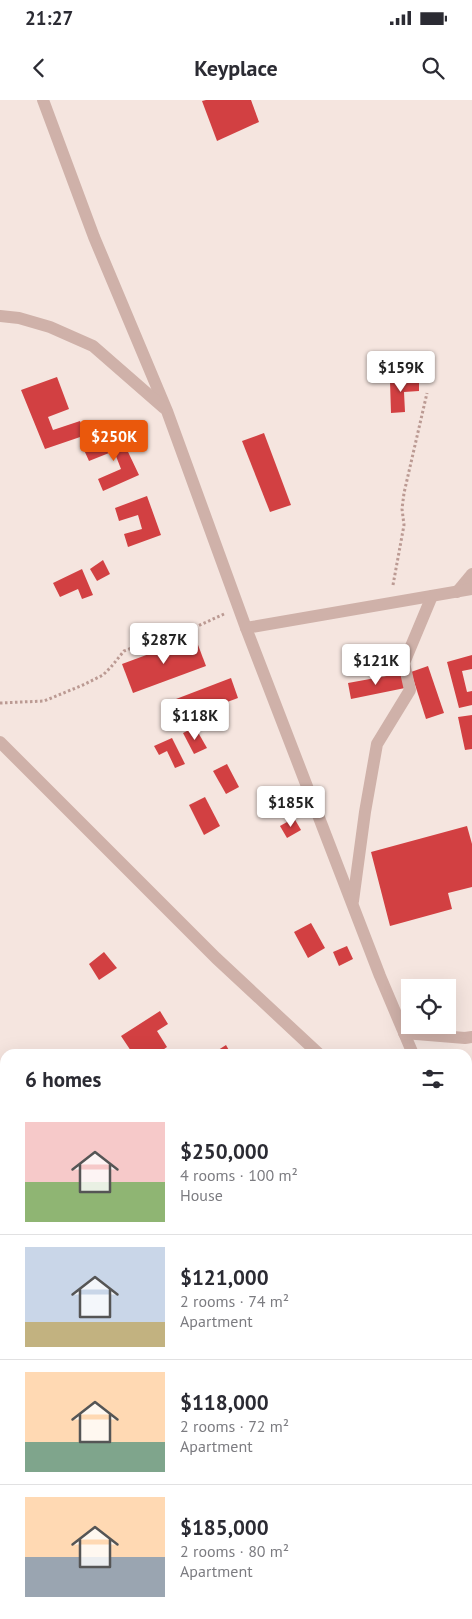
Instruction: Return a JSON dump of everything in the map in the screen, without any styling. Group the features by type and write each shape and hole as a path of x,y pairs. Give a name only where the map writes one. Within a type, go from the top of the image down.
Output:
{"street":[{"path":"43,100 94,237 167,411 238,607 401,1026"},
{"path":"0,316 19,318 50,327 93,346 167,411"},
{"path":"457,592 472,574"},
{"path":"246,628 472,589"},
{"path":"352,904 377,744 410,690 404,663 432,596"},
{"path":"0,742 216,958 314,1049"},
{"path":"404,1034 411,1049"},
{"path":"416,1034 472,1037"}],"path":[{"path":"391,603 394,572 404,525 402,509 404,493 427,393"},
{"path":"0,703 44,701 103,675 124,651 176,636 238,607"}],"building":[{"path":"251,100 259,122 217,141 202,101"},
{"path":"57,377 69,409 48,417 53,430 80,421 86,435 45,449 21,390"},
{"path":"419,379 419,391 404,392 405,412 391,413 390,381"},
{"path":"264,433 291,505 270,512 242,441"},
{"path":"120,435 139,475 103,491 98,479 121,469 114,451 89,461 84,450"},
{"path":"147,496 161,535 128,547 124,534 142,529 138,515 119,521 115,508"},
{"path":"103,560 110,574 97,581 90,569"},
{"path":"82,569 93,595 82,599 78,589 60,597 53,583"},
{"path":"195,637 206,666 133,693 122,664"},
{"path":"472,655 472,669 462,671 467,692 472,691 472,705 459,708 447,662"},
{"path":"428,666 444,713 426,719 411,672"},
{"path":"403,673 405,688 351,699 348,683"},
{"path":"231,678 238,698 184,718 176,699"},
{"path":"472,715 472,749 465,750 458,717"},
{"path":"195,727 207,748 194,754 183,733"},
{"path":"172,738 185,764 175,768 167,751 159,755 154,746"},
{"path":"227,764 239,787 226,794 213,771"},
{"path":"205,797 220,826 204,835 189,805"},
{"path":"294,818 301,830 287,838 280,826"},
{"path":"467,826 472,844 472,887 448,893 452,909 390,926 371,852"},
{"path":"311,923 325,948 308,958 294,932"},
{"path":"347,946 353,959 339,966 333,952"},
{"path":"104,952 117,968 99,980 89,964"},
{"path":"160,1011 168,1024 157,1031 167,1047 164,1049 130,1049 121,1036"},
{"path":"226,1045 228,1049 220,1049"}]}
